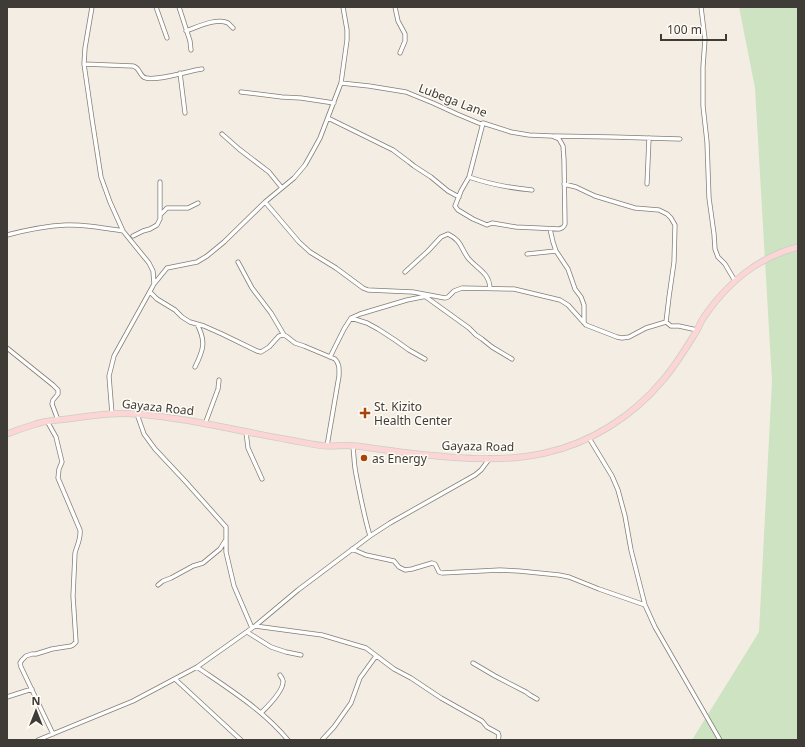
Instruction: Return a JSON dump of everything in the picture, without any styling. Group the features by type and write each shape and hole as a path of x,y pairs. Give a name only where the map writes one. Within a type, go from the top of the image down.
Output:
{"main road":[{"name":"Gayaza Road","path":"7,434 47,421 97,415 137,414 205,424 327,446 354,446 438,456 471,458 515,458 529,456 567,447 589,438 606,429 637,407 663,380 677,361 711,307 722,293 753,267 779,253 798,247"}],"street":[{"path":"92,7 85,48 84,64 101,176 122,231 149,263 153,271 154,284"},
{"path":"156,7 167,38"},
{"path":"179,7 191,50"},
{"path":"112,414 109,376 114,356 154,284 167,268 197,262 207,256 224,242 265,202 294,178 305,165 320,138 341,83 347,40 347,30 343,7"},
{"path":"395,7 398,21 405,34 405,41 400,53"},
{"path":"701,7 705,39 703,106 707,142 709,198 715,249 718,257 725,264 735,281"},
{"path":"186,31 220,21 229,23 232,28"},
{"path":"84,64 133,66 138,68 144,78 164,77 202,69"},
{"path":"180,74 185,113"},
{"name":"Lubega Lane","path":"341,83 406,92 433,102 481,124 483,123 511,132 529,135 680,139"},
{"path":"241,92 334,103"},
{"path":"328,118 393,150 448,191 459,197"},
{"path":"483,123 469,176 455,206 458,210 473,219 487,225 492,223 516,227 550,229 563,228 564,160 562,146 559,140 552,136"},
{"path":"222,134 269,172 282,188"},
{"path":"647,184 649,138"},
{"path":"469,176 482,182 532,190"},
{"path":"133,236 157,225 160,219 160,182"},
{"path":"564,184 576,187 594,196 635,208 659,210 671,218 674,225 674,262 666,322"},
{"path":"265,202 299,242 310,252 368,290 413,292 445,298 454,291 462,288 514,289 560,300 568,305 586,325 617,338 629,337 646,328 666,322"},
{"path":"161,214 167,208 188,208 198,203"},
{"path":"7,235 29,230 67,225 122,231"},
{"path":"550,229 556,251 568,269 575,288 584,305 584,323"},
{"path":"405,272 441,237 448,234 456,238 469,258 483,272 488,279 490,288"},
{"path":"527,254 556,251"},
{"path":"238,262 252,288 271,313 284,336"},
{"path":"150,292 157,299 175,310 182,317 257,351 262,352 279,336 284,336 291,339 295,343 335,359 340,368 327,446"},
{"path":"330,357 344,329 352,318 360,314 407,300 430,296"},
{"path":"426,297 469,328 492,347 512,359"},
{"path":"352,318 367,323 378,329 424,359"},
{"path":"666,322 671,326 679,326 697,330"},
{"path":"195,367 202,349 203,340 202,333 197,324"},
{"path":"7,348 58,390 57,397 53,400 52,404 58,420"},
{"path":"205,424 218,389 219,380"},
{"path":"137,414 144,434 155,449 226,527 226,552 234,586 254,627"},
{"path":"47,421 56,437 62,462 59,469 58,478 80,530 81,536 75,553 73,596 76,642 73,645 26,656 20,663 53,734"},
{"path":"246,432 248,448 262,479"},
{"path":"589,438 612,476 618,490 645,605 655,627 720,740"},
{"path":"354,446 356,473 362,506 370,536"},
{"path":"38,740 133,701 197,668 254,627 298,590 370,536 390,523 474,476 481,470 490,458"},
{"path":"158,584 193,566 203,563 220,549 226,540"},
{"path":"352,549 366,555 394,561 399,567 405,570 432,563 435,564 442,573 500,570 559,575 569,577 645,605"},
{"path":"254,627 299,631 331,637 366,648 394,669 482,721 498,733 498,740"},
{"path":"247,632 271,647 301,655"},
{"path":"322,740 334,727 351,703 360,678 376,656"},
{"path":"473,662 537,699"},
{"path":"197,668 261,713 288,740"},
{"path":"261,713 270,705 282,686 283,682 280,676"},
{"path":"175,679 241,740"},
{"path":"7,697 32,690"}],"green space":[{"path":"739,7 798,7 798,740 692,740 759,632 772,381 755,88"}],"place":[{"name":"St. Kizito Health Center","path":"365,413"},
{"name":"as Energy","path":"364,458"}]}
